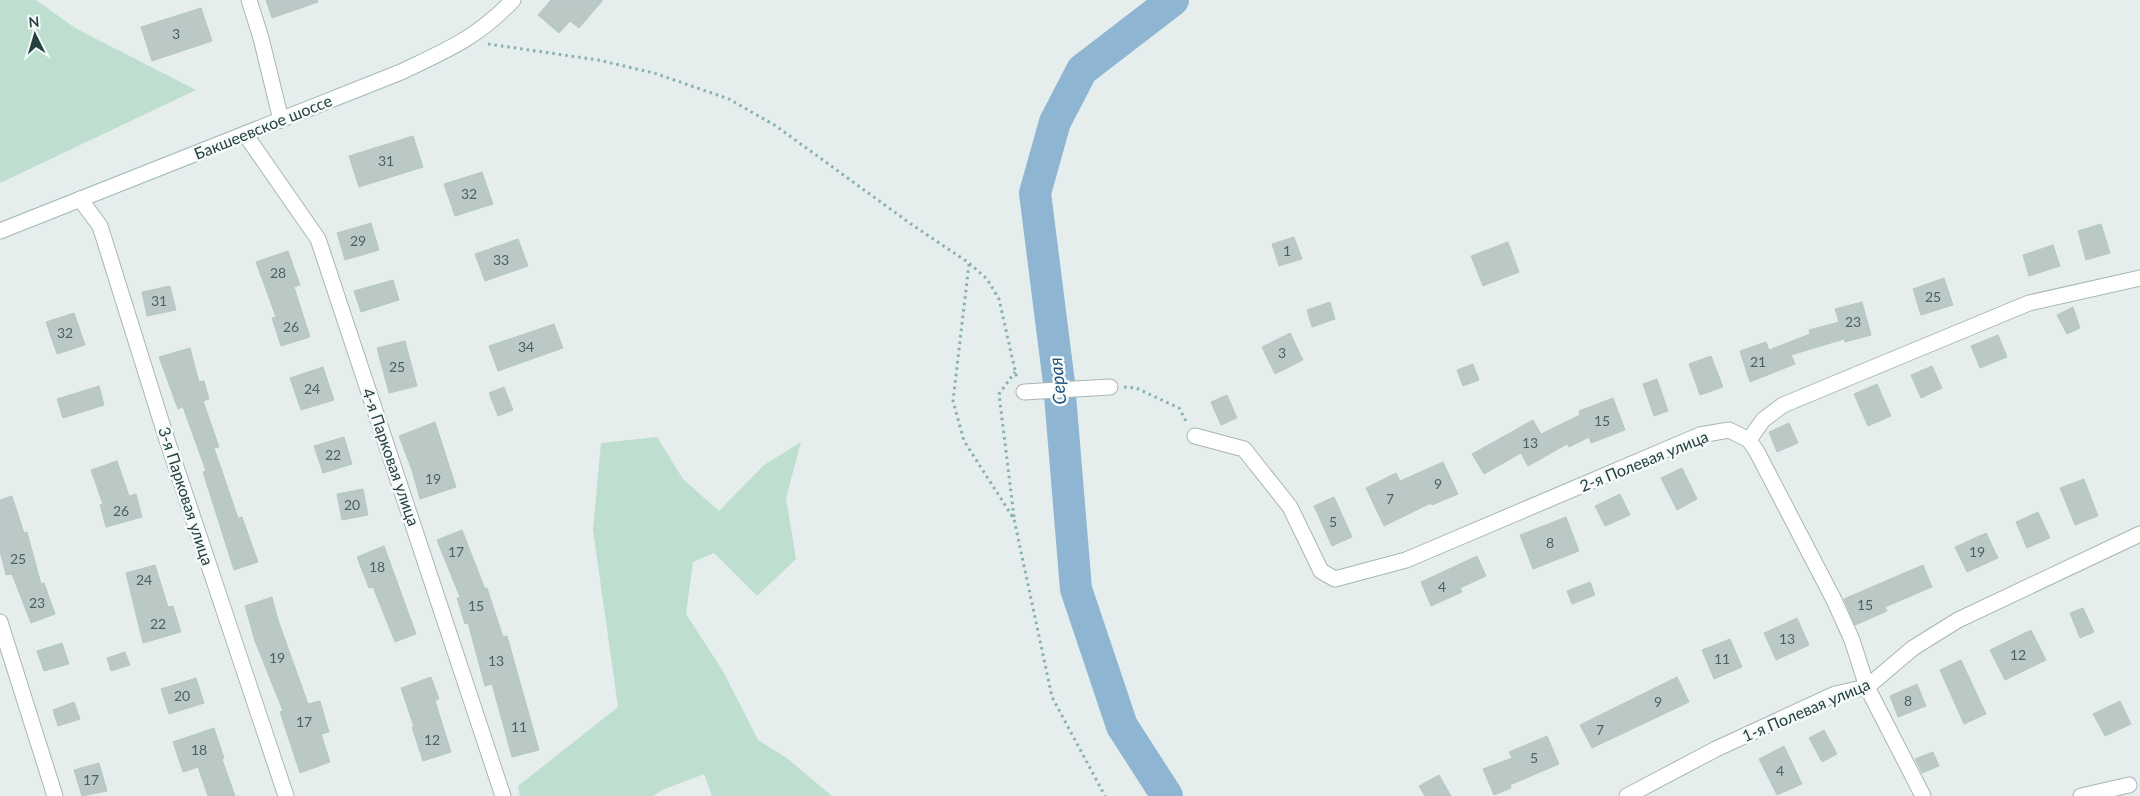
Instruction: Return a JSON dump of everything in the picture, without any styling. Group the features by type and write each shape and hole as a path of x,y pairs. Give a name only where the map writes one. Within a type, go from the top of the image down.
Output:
{"street":[{"path":"249,0 261,38 281,120"},
{"name":"Бакшеевское шоссе","path":"0,231 401,72 461,44 494,19 513,0"},
{"name":"4-я Парковая улица","path":"245,134 318,239 504,796"},
{"name":"3-я Парковая улица","path":"80,199 100,226 168,440 286,796"},
{"path":"1923,796 1867,687 1852,640 1834,600 1758,452 1749,440 1763,420 1783,405 1792,401 2029,303 2140,278"},
{"path":"1024,392 1110,386"},
{"name":"2-я Полевая улица","path":"1195,436 1244,449 1290,507 1321,571 1335,579 1406,560 1700,435 1730,430 1749,440"},
{"name":"1-я Полевая улица","path":"1627,796 1716,749 1835,694 1867,687 1913,648 1958,620 2140,534"},
{"path":"0,622 55,796"},
{"path":"2081,796 2129,785"}],"path":[{"path":"461,44 522,48 598,60 654,73 729,99 776,126 911,224 969,263 987,279 999,299 1020,393 1024,392"},
{"path":"969,263 954,401 964,440 1014,519"},
{"path":"1016,372 999,394 1014,519 1052,697 1105,796"},
{"path":"1110,386 1136,388 1179,408 1195,436"}],"green space":[{"path":"0,0 36,0 75,28 196,90 0,183"},
{"path":"657,437 683,479 719,511 764,465 801,442 786,498 796,559 757,596 714,553 693,562 686,614 723,671 758,740 788,759 832,796 712,796 704,774 662,790 653,796 520,796 518,786 618,707 593,530 601,443"}],"building":[{"path":"266,0 317,0 318,2 272,18"},
{"path":"551,0 603,0 579,28 570,21 559,33 538,15"},
{"path":"201,8 212,41 152,61 141,27"},
{"path":"413,136 423,167 359,187 349,156"},
{"path":"482,172 493,204 455,216 444,184"},
{"path":"371,223 379,250 345,260 337,233"},
{"path":"2101,224 2110,253 2086,260 2078,231"},
{"path":"1294,237 1302,259 1279,266 1272,244"},
{"path":"518,239 528,266 485,281 475,254"},
{"path":"1508,242 1519,272 1483,286 1471,256"},
{"path":"2053,245 2060,266 2029,276 2023,255"},
{"path":"288,251 300,285 294,287 310,337 281,346 272,318 276,317 256,262"},
{"path":"1944,278 1953,305 1921,315 1913,289"},
{"path":"393,280 399,300 361,312 354,291"},
{"path":"170,286 176,310 147,316 142,292"},
{"path":"1330,302 1335,319 1312,327 1307,310"},
{"path":"1862,302 1871,335 1845,342 1844,339 1791,355 1795,364 1750,382 1740,351 1766,342 1769,350 1810,334 1809,330 1839,322 1835,309"},
{"path":"2073,307 2080,328 2067,334 2057,315"},
{"path":"74,313 85,345 57,354 46,322"},
{"path":"554,324 563,348 498,371 489,346"},
{"path":"1290,333 1303,360 1275,374 1262,347"},
{"path":"1998,335 2007,357 1980,368 1971,346"},
{"path":"405,341 417,386 389,393 377,348"},
{"path":"190,348 199,382 204,381 209,399 203,401 219,447 214,448 238,518 242,517 258,562 234,570 203,472 206,471 183,407 178,409 159,357"},
{"path":"1711,356 1723,387 1700,395 1689,364"},
{"path":"1473,364 1479,380 1463,386 1457,370"},
{"path":"1932,366 1942,388 1921,398 1911,375"},
{"path":"323,367 334,400 301,410 290,378"},
{"path":"1657,379 1668,411 1654,416 1643,384"},
{"path":"1877,384 1891,416 1868,426 1854,394"},
{"path":"99,386 104,405 63,418 57,399"},
{"path":"504,387 513,410 498,416 489,393"},
{"path":"1227,395 1237,418 1221,425 1211,402"},
{"path":"1613,398 1625,430 1591,443 1589,437 1569,447 1567,444 1528,466 1521,453 1484,474 1472,454 1533,420 1541,434 1580,415 1579,411"},
{"path":"435,422 456,487 420,499 412,470 399,436"},
{"path":"1789,423 1798,443 1777,452 1769,432"},
{"path":"344,437 352,464 323,473 314,446"},
{"path":"117,461 129,496 136,494 142,517 106,527 100,505 103,504 91,470"},
{"path":"1443,462 1458,494 1432,505 1431,503 1384,526 1366,488 1396,473 1400,481"},
{"path":"1682,468 1697,499 1677,510 1661,478"},
{"path":"2084,479 2098,516 2075,525 2060,488"},
{"path":"363,489 368,515 342,520 337,494"},
{"path":"1620,494 1630,515 1605,526 1595,506"},
{"path":"12,496 24,533 27,532 41,584 44,583 55,614 31,623 12,574 6,575 0,551 0,500"},
{"path":"1334,497 1352,537 1332,546 1314,506"},
{"path":"2038,512 2050,538 2027,548 2016,522"},
{"path":"1566,517 1579,551 1533,569 1520,535"},
{"path":"462,530 485,589 487,588 503,637 507,636 539,750 512,757 492,684 485,686 468,623 465,624 457,598 460,597 437,540"},
{"path":"1986,533 1998,558 1967,572 1955,547"},
{"path":"384,546 416,634 395,642 373,587 369,588 357,557"},
{"path":"1477,556 1486,576 1460,588 1462,592 1431,606 1421,582"},
{"path":"155,565 168,607 173,606 181,632 143,643 126,573"},
{"path":"1923,565 1932,587 1885,607 1887,611 1855,625 1844,599"},
{"path":"1590,582 1595,595 1572,604 1567,591"},
{"path":"272,597 278,620 308,704 320,701 329,732 321,734 330,762 300,773 280,712 283,711 255,641 245,606"},
{"path":"2083,608 2094,632 2080,638 2070,613"},
{"path":"1797,618 1809,645 1776,660 1764,633"},
{"path":"2031,630 2046,660 2005,680 1990,650"},
{"path":"1730,639 1742,667 1714,679 1702,650"},
{"path":"62,643 69,664 44,671 37,651"},
{"path":"125,652 130,665 111,671 107,658"},
{"path":"1961,660 1986,714 1964,724 1940,670"},
{"path":"431,677 439,699 435,701 451,752 423,761 401,688"},
{"path":"1677,677 1689,702 1592,748 1580,725"},
{"path":"196,678 204,703 169,714 161,689"},
{"path":"1917,684 1926,706 1898,717 1890,696"},
{"path":"2120,701 2131,724 2105,736 2093,714"},
{"path":"74,702 80,719 58,726 53,710"},
{"path":"214,728 224,758 222,759 235,796 208,796 198,767 183,772 173,742"},
{"path":"1824,730 1837,754 1822,762 1809,738"},
{"path":"1547,736 1559,764 1510,785 1511,788 1494,795 1483,769 1512,758 1509,752"},
{"path":"1784,746 1802,784 1777,795 1759,759"},
{"path":"1933,752 1939,766 1922,773 1915,759"},
{"path":"99,763 107,791 82,796 74,770"},
{"path":"1439,775 1451,796 1425,796 1419,786"}],"waterway":[{"name":"Серая","path":"1167,796 1122,726 1076,589 1059,383 1035,193 1055,122 1082,70 1173,0"}]}
